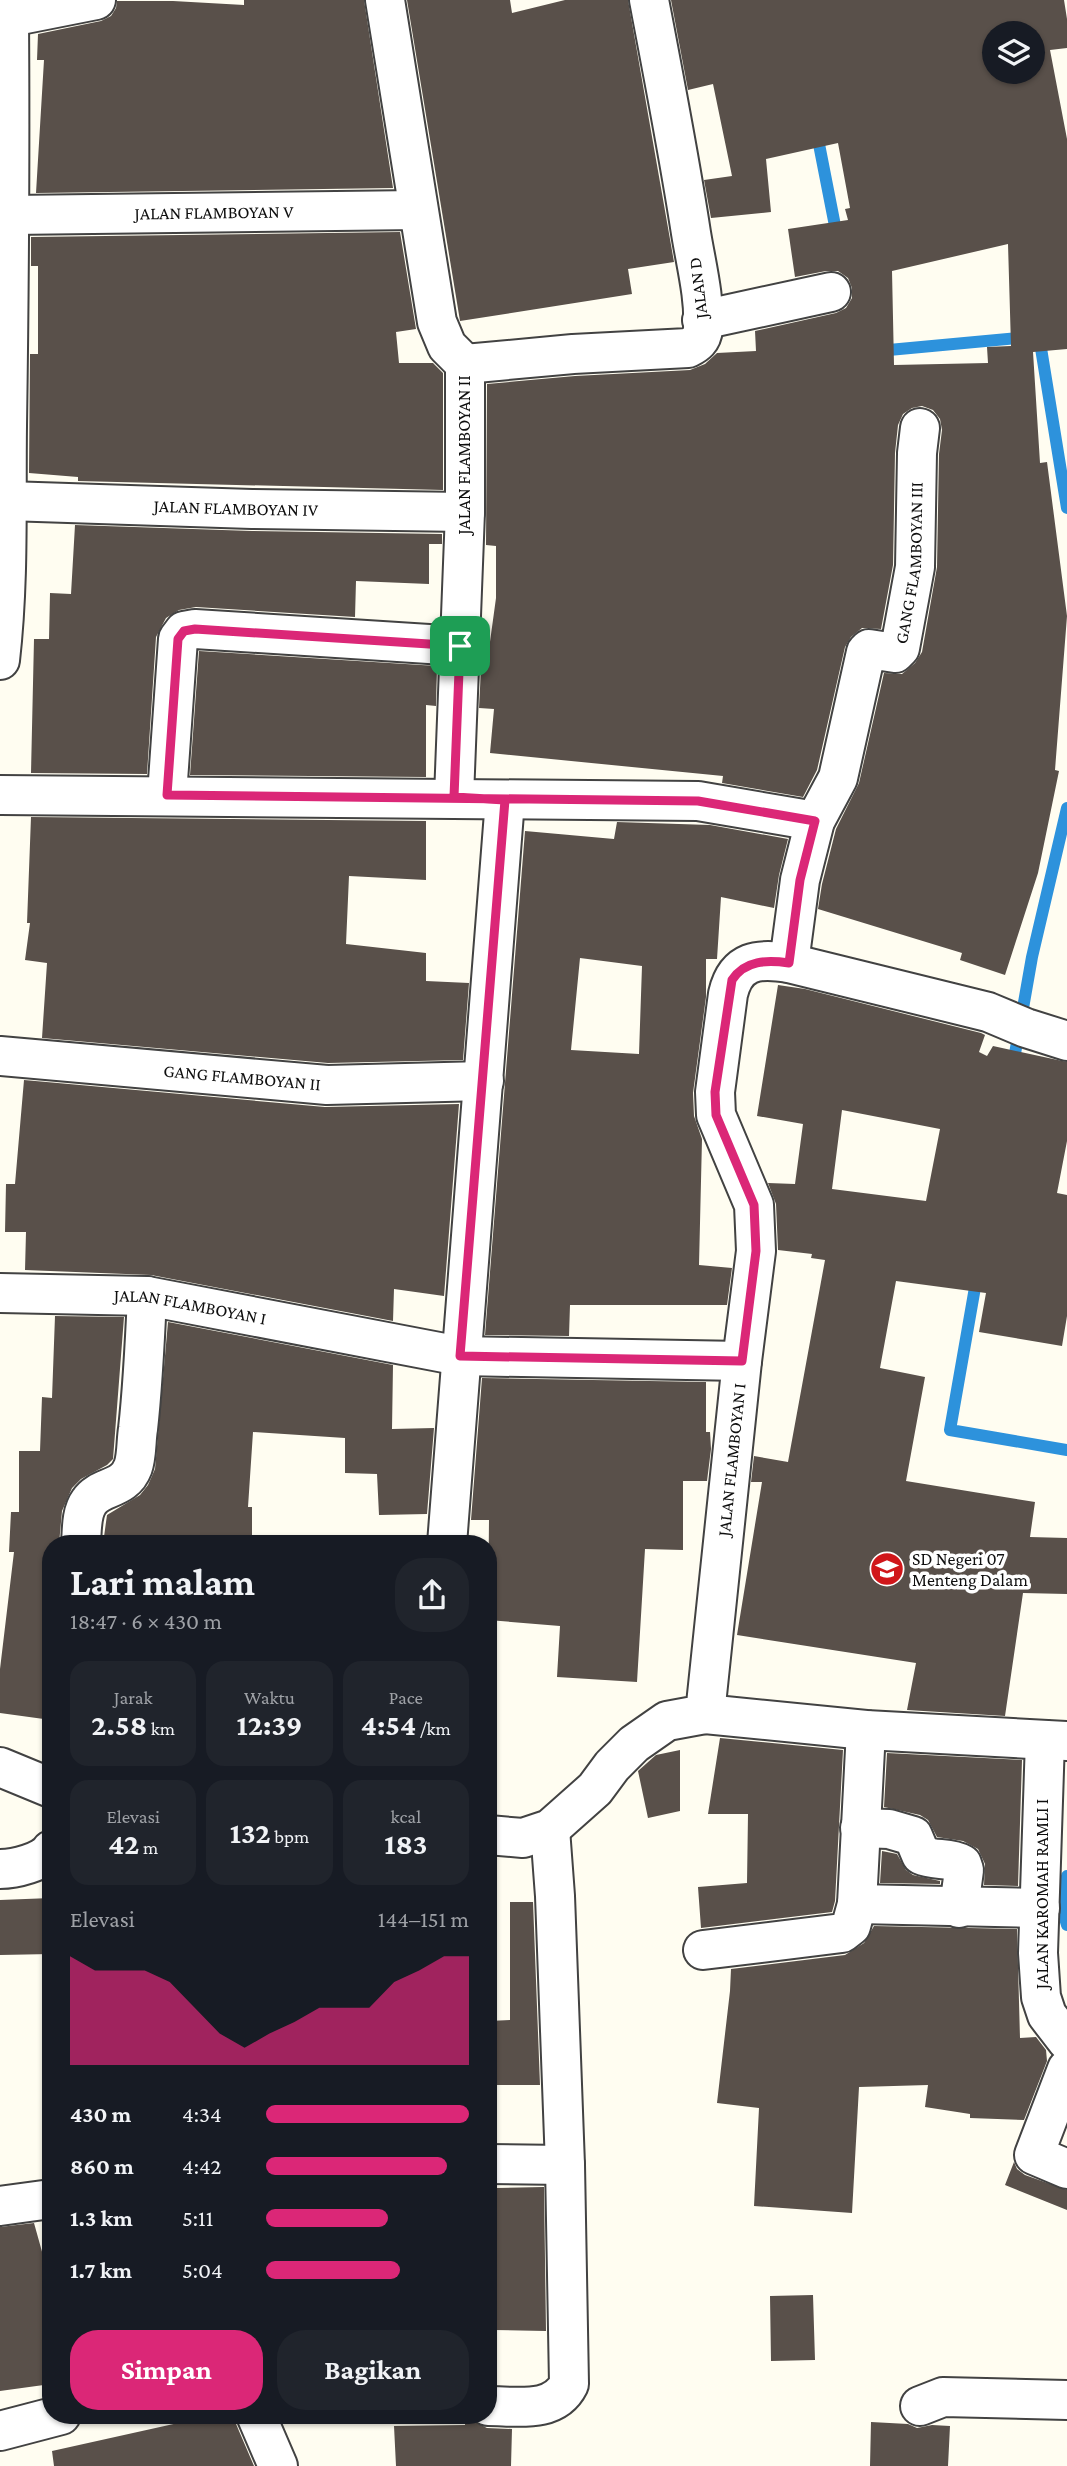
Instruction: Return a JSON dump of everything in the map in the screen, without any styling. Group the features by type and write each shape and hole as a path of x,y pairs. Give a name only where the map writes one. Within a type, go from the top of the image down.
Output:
{"street":[{"path":"1,639 7,501 4,455 10,215 3,15 96,0"},
{"name":"JALAN FLAMBOYAN II","path":"385,0 437,321 447,346 465,364 466,512 454,797"},
{"name":"JALAN D","path":"465,364 573,354 688,348 697,344 701,338 702,320 682,173 649,0"},
{"name":"JALAN FLAMBOYAN V","path":"10,215 418,210"},
{"path":"702,320 831,292"},
{"name":"GANG FLAMBOYAN III","path":"815,821 838,778 866,652 869,649 895,653 901,648 915,567 920,428"},
{"name":"JALAN FLAMBOYAN IV","path":"7,501 252,509 466,512"},
{"path":"167,795 178,639 184,631 195,629 460,646"},
{"path":"0,794 698,801 815,821 800,880 789,963"},
{"path":"448,1535 505,800"},
{"name":"JALAN FLAMBOYAN I","path":"705,1714 756,1251 754,1205 716,1115 715,1092 732,980 739,969 756,963 772,960 789,963 988,1012 1067,1041"},
{"name":"GANG FLAMBOYAN II","path":"0,1056 327,1085 484,1081"},
{"name":"JALAN FLAMBOYAN I","path":"0,1293 147,1296 460,1356 742,1361"},
{"path":"82,1535 83,1517 89,1502 99,1492 115,1487 125,1479 133,1466 142,1397 147,1296"},
{"path":"497,1836 523,1838 550,1829 595,1789 612,1766 634,1744 667,1721 705,1714 866,1730 1056,1740"},
{"path":"703,1951 842,1933 852,1926 857,1904 866,1730"},
{"name":"JALAN KAROMAH RAMLI I","path":"1056,1740 1038,1953 1041,1997 1047,2015 1067,2041"},
{"path":"0,1767 42,1784"},
{"path":"860,1828 902,1832 912,1836 921,1856 962,1864 964,1870 959,1908"},
{"path":"497,2406 548,2404 565,2392 569,2384 565,2165 550,1829"},
{"path":"0,1869 9,1869 42,1858"},
{"path":"857,1904 1040,1908"},
{"path":"1067,2069 1034,2155 1067,2169"},
{"path":"497,2164 565,2165"},
{"path":"0,2206 42,2200"},
{"path":"920,2406 943,2397 1067,2400"},
{"path":"0,2431 42,2420"},
{"path":"260,2424 278,2466"}],"building":[{"path":"244,0 364,0 393,188 36,193 44,60 37,60 38,34 101,21 111,16 117,1 244,5"},
{"path":"407,0 510,0 512,13 565,0 628,0 674,262 628,269 632,294 460,321"},
{"path":"671,0 1064,0 1067,48 1050,50 1067,139 1067,349 1033,352 1040,463 1047,462 1067,616 1055,770 1059,771 1038,873 1005,975 960,960 962,953 818,909 836,829 859,783 884,673 902,674 915,663 922,652 937,567 939,454 942,430 940,419 933,410 922,406 912,408 903,414 898,425 893,565 881,629 862,628 851,637 845,647 817,770 803,797 722,783 723,776 490,753 494,709 479,708 482,649 489,649 496,598 496,546 486,545 487,384 690,370 705,364 717,353 756,351 755,331 836,313 846,308 852,298 848,278 838,271 795,277 788,229 848,220 845,209 850,208 838,143 766,159 771,212 711,218 704,180 732,176 713,84 688,90","holes":["1008,244 1011,346 987,347 988,363 894,365 892,271"]},
{"path":"400,232 416,329 396,332 399,363 433,363 443,373 443,490 78,481 78,477 29,473 30,354 38,354 38,266 31,266 31,237"},
{"path":"75,525 442,534 442,544 429,544 429,584 356,581 355,617 196,607 179,610 166,618 156,637 147,774 31,773 34,639 49,639 50,593 71,594"},
{"path":"199,651 437,666 436,706 426,705 426,777 190,775"},
{"path":"31,817 426,821 426,880 349,876 346,944 426,953 426,981 469,983 463,1060 328,1063 42,1038 47,963 25,960 30,923 27,923"},
{"path":"617,822 710,825 788,839 774,908 721,897 717,959 706,959 706,997 693,1093 694,1116 702,1139 699,1265 732,1268 727,1305 570,1305 569,1336 485,1335 525,831 614,839","holes":["580,958 642,966 639,1054 571,1050"]},
{"path":"778,985 805,989 981,1033 985,1035 979,1052 987,1056 993,1046 1067,1062 1067,1141 1057,1193 1067,1195 1067,1316 1062,1346 979,1332 986,1293 896,1281 880,1368 925,1377 906,1481 1035,1502 1030,1537 1067,1538 1067,1594 1023,1593 1005,1716 907,1710 916,1663 737,1635 762,1482 751,1482 754,1456 788,1462 825,1260 811,1258 812,1254 778,1250 776,1204 768,1183 795,1184 803,1124 757,1116","holes":["842,1110 940,1129 926,1201 832,1189"]},
{"path":"24,1080 325,1107 459,1104 444,1296 394,1289 393,1321 151,1275 25,1270 26,1232 5,1232 6,1184 15,1184"},
{"path":"55,1316 124,1317 113,1459 81,1479 72,1488 62,1511 60,1535 42,1535 42,1719 0,1713 0,1669 14,1552 9,1552 11,1512 19,1512 19,1451 40,1451 42,1397 52,1398"},
{"path":"168,1322 393,1365 392,1429 434,1428 427,1514 379,1515 377,1474 345,1473 345,1438 253,1432 248,1507 252,1507 252,1535 104,1535 107,1515 140,1495 155,1469"},
{"path":"482,1378 706,1382 706,1432 710,1432 711,1449 707,1481 683,1481 683,1550 645,1549 637,1682 557,1677 560,1626 497,1621 497,1535 489,1535 489,1520 471,1520"},
{"path":"720,1738 843,1750 835,1901 832,1912 701,1928 698,1887 747,1883 748,1814 708,1814"},
{"path":"680,1750 680,1811 648,1818 638,1771 656,1755"},
{"path":"887,1753 1022,1760 1018,1886 984,1885 985,1864 978,1849 963,1841 937,1837 928,1820 920,1815 884,1807"},
{"path":"882,1851 897,1854 906,1870 913,1875 940,1881 940,1884 880,1883"},
{"path":"42,1898 42,1954 0,1955 0,1900"},
{"path":"510,1902 533,1902 540,2085 497,2085 497,2021 510,2020"},
{"path":"874,1926 1017,1929 1020,2038 1036,2037 1046,2050 1047,2061 1024,2120 970,2118 970,2114 925,2107 928,2085 859,2087 852,2213 754,2206 759,2108 717,2103 731,1969 845,1955 864,1943"},
{"path":"1014,2162 1017,2169 1025,2175 1067,2190 1067,2210 1005,2185"},
{"path":"544,2187 546,2331 497,2330 497,2188"},
{"path":"34,2223 42,2252 42,2385 0,2391 0,2227"},
{"path":"813,2295 815,2360 771,2361 770,2296"},
{"path":"871,2422 908,2424 917,2428 950,2426 948,2466 870,2466"},
{"path":"174,2424 236,2424 254,2466 54,2466 52,2451"},
{"path":"479,2424 487,2428 512,2429 511,2466 396,2466 394,2426"}],"waterway":[{"path":"817,134 837,236"},
{"path":"878,351 1039,336 1067,508"},
{"path":"1013,1065 1032,957 1067,808"},
{"path":"977,1276 950,1430 1067,1450"},
{"path":"1067,1876 1064,1915 1067,1925"}],"place":[{"name":"SD Negeri 07 Menteng Dalam","path":"887,1569"}],"route":[{"path":"460,646 195,629 184,631 178,639 167,795 454,797 505,800 698,801 815,821 800,880 789,963 772,960 739,969 728,994 715,1092 716,1115 754,1205 756,1251 742,1361 460,1356 505,800 454,797 460,646"}]}
